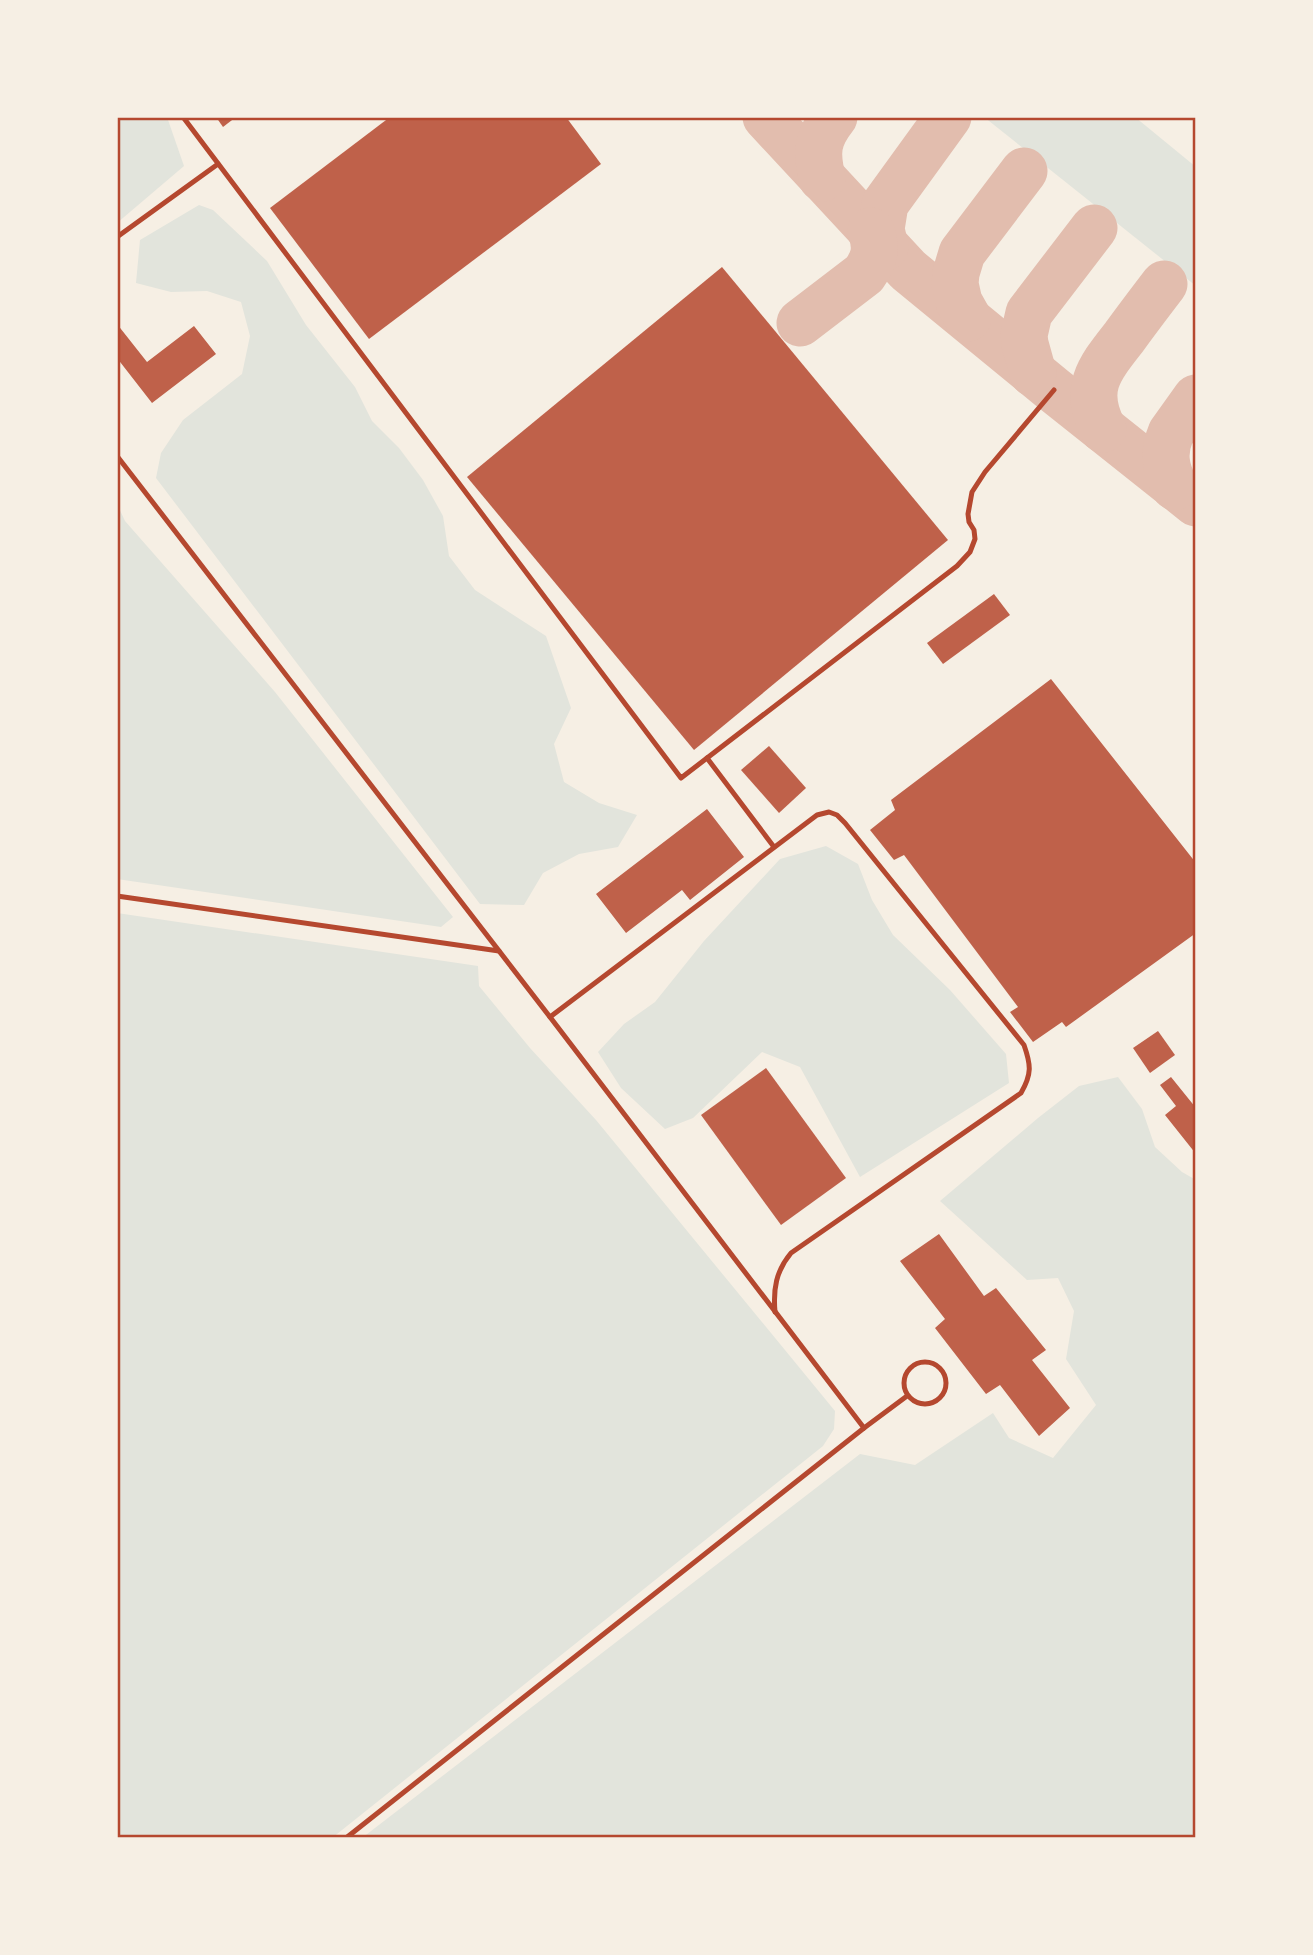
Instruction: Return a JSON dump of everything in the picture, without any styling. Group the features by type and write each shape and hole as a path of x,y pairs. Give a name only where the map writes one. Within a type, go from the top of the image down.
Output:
{"lane":[{"path":"183,117 681,778 957,566 970,552 975,539 968,514 972,492 985,471 1054,390"},
{"path":"117,237 218,164"},
{"path":"117,456 864,1428"},
{"path":"707,758 774,847"},
{"path":"550,1017 774,847 822,813 829,812 845,823 1024,1045 1030,1068 1029,1079 1021,1093 791,1253 779,1271 776,1282 775,1312"},
{"path":"117,896 499,951"},
{"path":"925,1362 933,1363 945,1374 946,1390 936,1402 920,1405 907,1396 903,1381 911,1367 925,1362"},
{"path":"346,1838 907,1396"}],"shaded area":[{"path":"117,117 167,117 184,166 117,223"},
{"path":"984,117 1135,117 1196,167 1196,286"},
{"path":"199,205 213,210 267,261 306,325 355,387 372,421 399,448 423,480 443,516 449,556 475,590 546,636 571,708 554,744 564,782 599,803 637,815 618,847 579,854 543,873 524,905 480,904 156,478 161,453 183,420 242,374 250,336 241,302 207,291 171,292 136,283 140,240"},
{"path":"117,504 125,521 275,692 453,917 441,927 117,879"},
{"path":"826,846 858,864 872,900 893,935 950,990 1006,1054 1009,1083 860,1177 800,1067 762,1052 693,1118 665,1129 621,1088 598,1052 624,1024 655,1002 704,941 780,859"},
{"path":"117,913 478,966 479,986 530,1048 596,1120 835,1411 834,1429 823,1446 332,1838 117,1838"},
{"path":"1118,1077 1142,1109 1155,1147 1182,1172 1196,1180 1196,1838 362,1838 860,1454 915,1465 993,1413 1009,1438 1053,1458 1096,1405 1066,1359 1074,1311 1058,1278 1027,1280 940,1201 1079,1086"}],"building":[{"path":"216,117 236,117 223,127"},
{"path":"390,117 566,117 601,164 369,339 270,208"},
{"path":"722,267 948,540 694,750 467,477"},
{"path":"117,324 147,362 194,326 216,354 152,403 117,358"},
{"path":"994,594 1010,615 943,664 927,643"},
{"path":"1051,679 1196,863 1196,933 1066,1027 1062,1022 1033,1042 1010,1012 1018,1007 904,855 894,860 870,830 895,810 891,800"},
{"path":"769,746 806,788 779,813 741,770"},
{"path":"707,809 744,857 690,900 682,890 626,933 596,894"},
{"path":"1158,1031 1175,1055 1150,1073 1133,1048"},
{"path":"766,1068 846,1178 781,1225 701,1115"},
{"path":"1171,1077 1196,1108 1196,1154 1165,1115 1176,1106 1160,1085"},
{"path":"939,1234 984,1296 996,1288 1046,1350 1032,1360 1070,1408 1039,1436 1000,1385 986,1394 935,1328 945,1319 900,1261"}],"taxiway":[{"path":"766,117 908,270 1196,503"},
{"path":"822,178 819,146 834,117"},
{"path":"885,247 881,229 885,204 948,117"},
{"path":"968,318 959,302 955,284 962,253 1024,171"},
{"path":"1033,373 1024,335 1029,313 1094,228"},
{"path":"800,323 864,274 874,253 871,231"},
{"path":"1103,429 1094,402 1097,379 1108,358 1164,284"},
{"path":"1175,487 1167,467 1167,447 1171,433 1196,398"}]}
